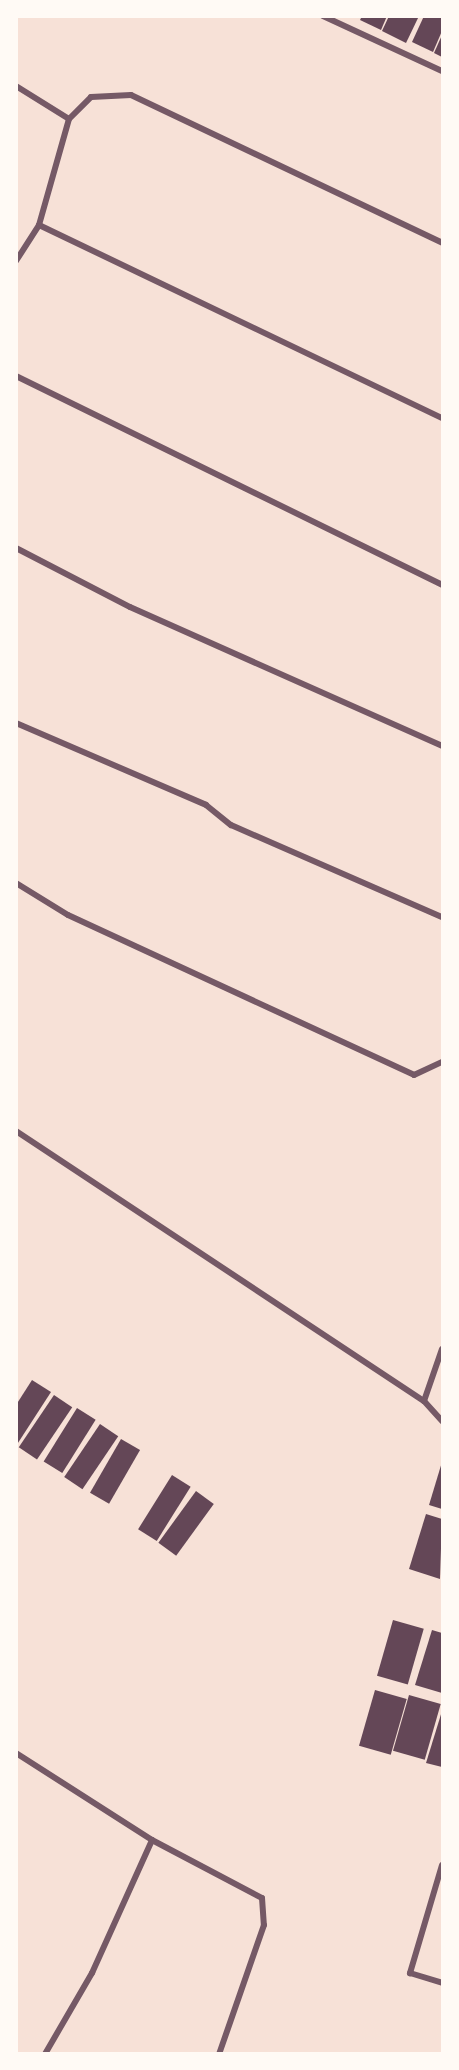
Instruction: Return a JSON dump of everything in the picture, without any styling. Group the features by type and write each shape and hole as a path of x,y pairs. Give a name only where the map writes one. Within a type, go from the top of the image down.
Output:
{"street":[{"path":"323,16 442,71"},
{"path":"16,86 69,119"},
{"path":"16,261 39,225 69,119 91,97 131,95 442,243"},
{"path":"39,225 442,418"},
{"path":"16,376 442,585"},
{"path":"16,548 130,607 442,746"},
{"path":"16,723 206,806 231,825 442,917"},
{"path":"16,883 69,915 414,1075 442,1062"},
{"path":"16,1131 424,1401 442,1421"},
{"path":"424,1401 442,1349"},
{"path":"16,1753 152,1840 262,1898 264,1924 219,2054"},
{"path":"45,2054 93,1973 152,1840"},
{"path":"442,1865 410,1973 442,1983"}],"building":[{"path":"362,16 387,16 381,30 360,20"},
{"path":"389,16 419,16 406,43 382,31"},
{"path":"424,16 442,16 442,31 433,52 412,42"},
{"path":"442,35 442,57 434,53"},
{"path":"32,1380 51,1392 16,1446 16,1405"},
{"path":"54,1395 72,1407 37,1460 19,1447"},
{"path":"77,1408 96,1420 62,1473 44,1461"},
{"path":"100,1424 118,1436 82,1489 64,1477"},
{"path":"121,1439 140,1450 109,1504 90,1493"},
{"path":"442,1462 442,1509 429,1505"},
{"path":"172,1475 191,1487 157,1541 138,1529"},
{"path":"196,1491 214,1504 176,1556 158,1543"},
{"path":"426,1514 442,1519 440,1579 409,1569"},
{"path":"393,1620 424,1629 408,1685 377,1676"},
{"path":"432,1630 442,1633 442,1693 415,1685"},
{"path":"375,1690 407,1699 391,1755 359,1746"},
{"path":"409,1695 441,1704 425,1760 393,1751"},
{"path":"442,1711 442,1767 426,1763"}]}
